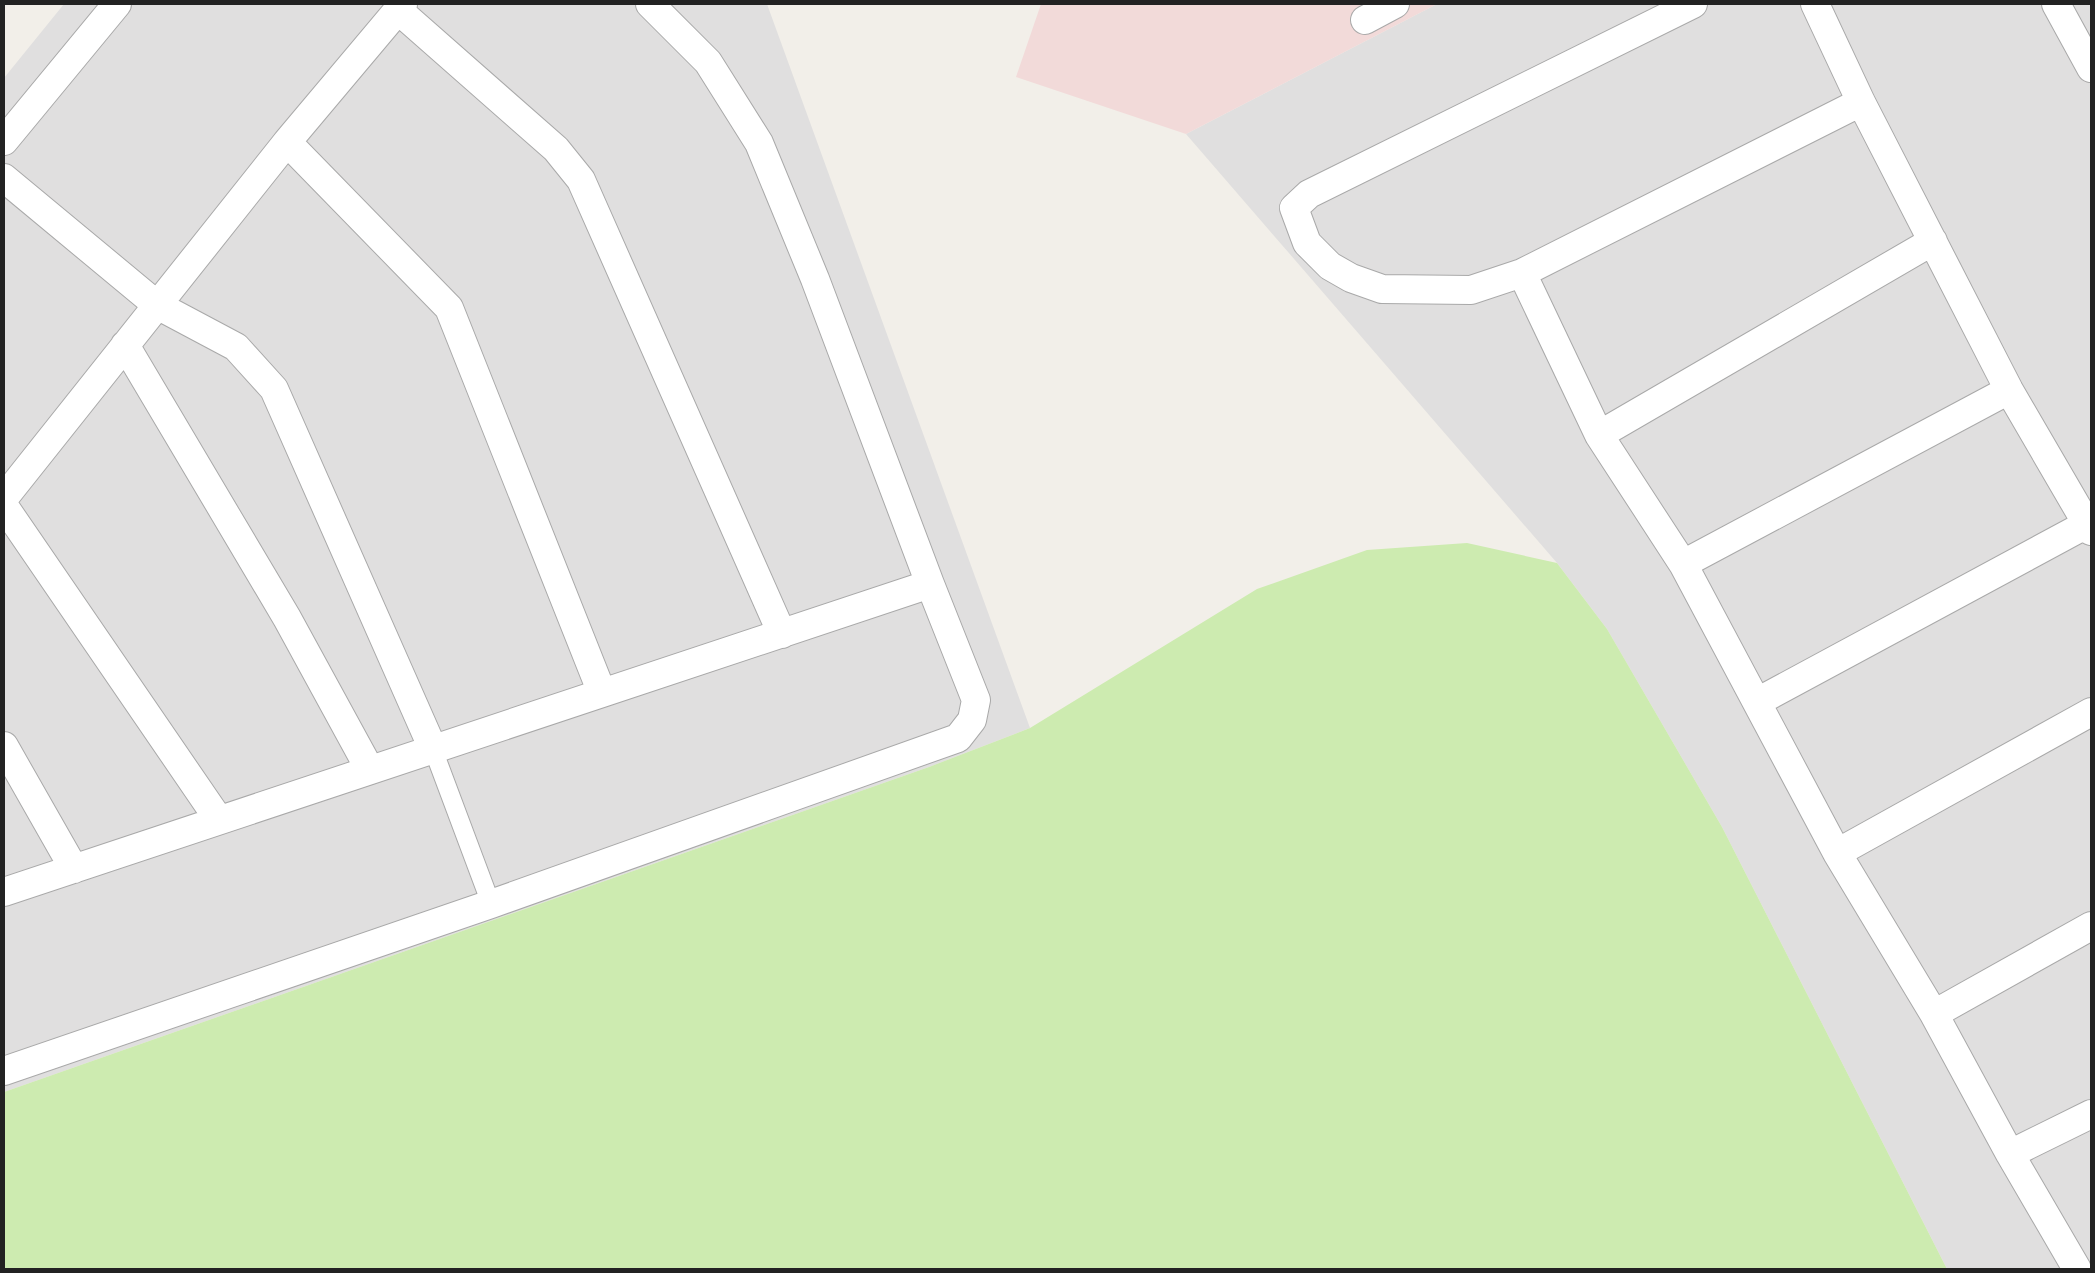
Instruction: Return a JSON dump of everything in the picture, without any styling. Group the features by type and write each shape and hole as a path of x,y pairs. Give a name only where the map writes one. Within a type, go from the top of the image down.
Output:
{"street":[{"path":"4,141 117,4"},
{"path":"4,1071 491,904 958,738 972,720 976,700 930,584 816,280 760,143 708,62 650,4"},
{"path":"1365,20 1395,4"},
{"path":"1693,4 1309,194 1294,208 1307,243 1330,266 1351,278 1382,288 1471,290 1522,273 1861,102"},
{"path":"1757,702 2089,528 2009,390 1861,102 1815,4"},
{"path":"2056,4 2091,68"},
{"path":"4,498 287,142 401,7 556,149 581,180 782,634"},
{"path":"287,142 450,308 602,693"},
{"path":"4,178 157,305 236,347 274,389 433,749"},
{"path":"1599,435 1933,241"},
{"path":"1522,273 1599,435 1683,564 1837,853 1934,1014 2010,1154 2077,1269"},
{"path":"125,345 287,618 370,770"},
{"path":"1683,564 2009,390"},
{"path":"4,506 220,820"},
{"path":"4,892 930,584"},
{"path":"1837,853 2091,712"},
{"path":"4,746 74,869"},
{"path":"1934,1014 2091,926"},
{"path":"2010,1154 2091,1114"}],"lane":[{"path":"433,749 491,904"}],"shaded area":[{"path":"64,4 767,4 1030,728 929,767 4,1092 4,78"},
{"path":"1041,4 1437,4 1186,134 1016,77"},
{"path":"1437,4 2091,4 2091,1269 1947,1269 1722,827 1607,629 1557,563 1186,134"}],"green space":[{"path":"1467,543 1557,563 1607,629 1722,827 1947,1269 4,1269 4,1092 929,767 1030,728 1257,589 1367,550"}]}
